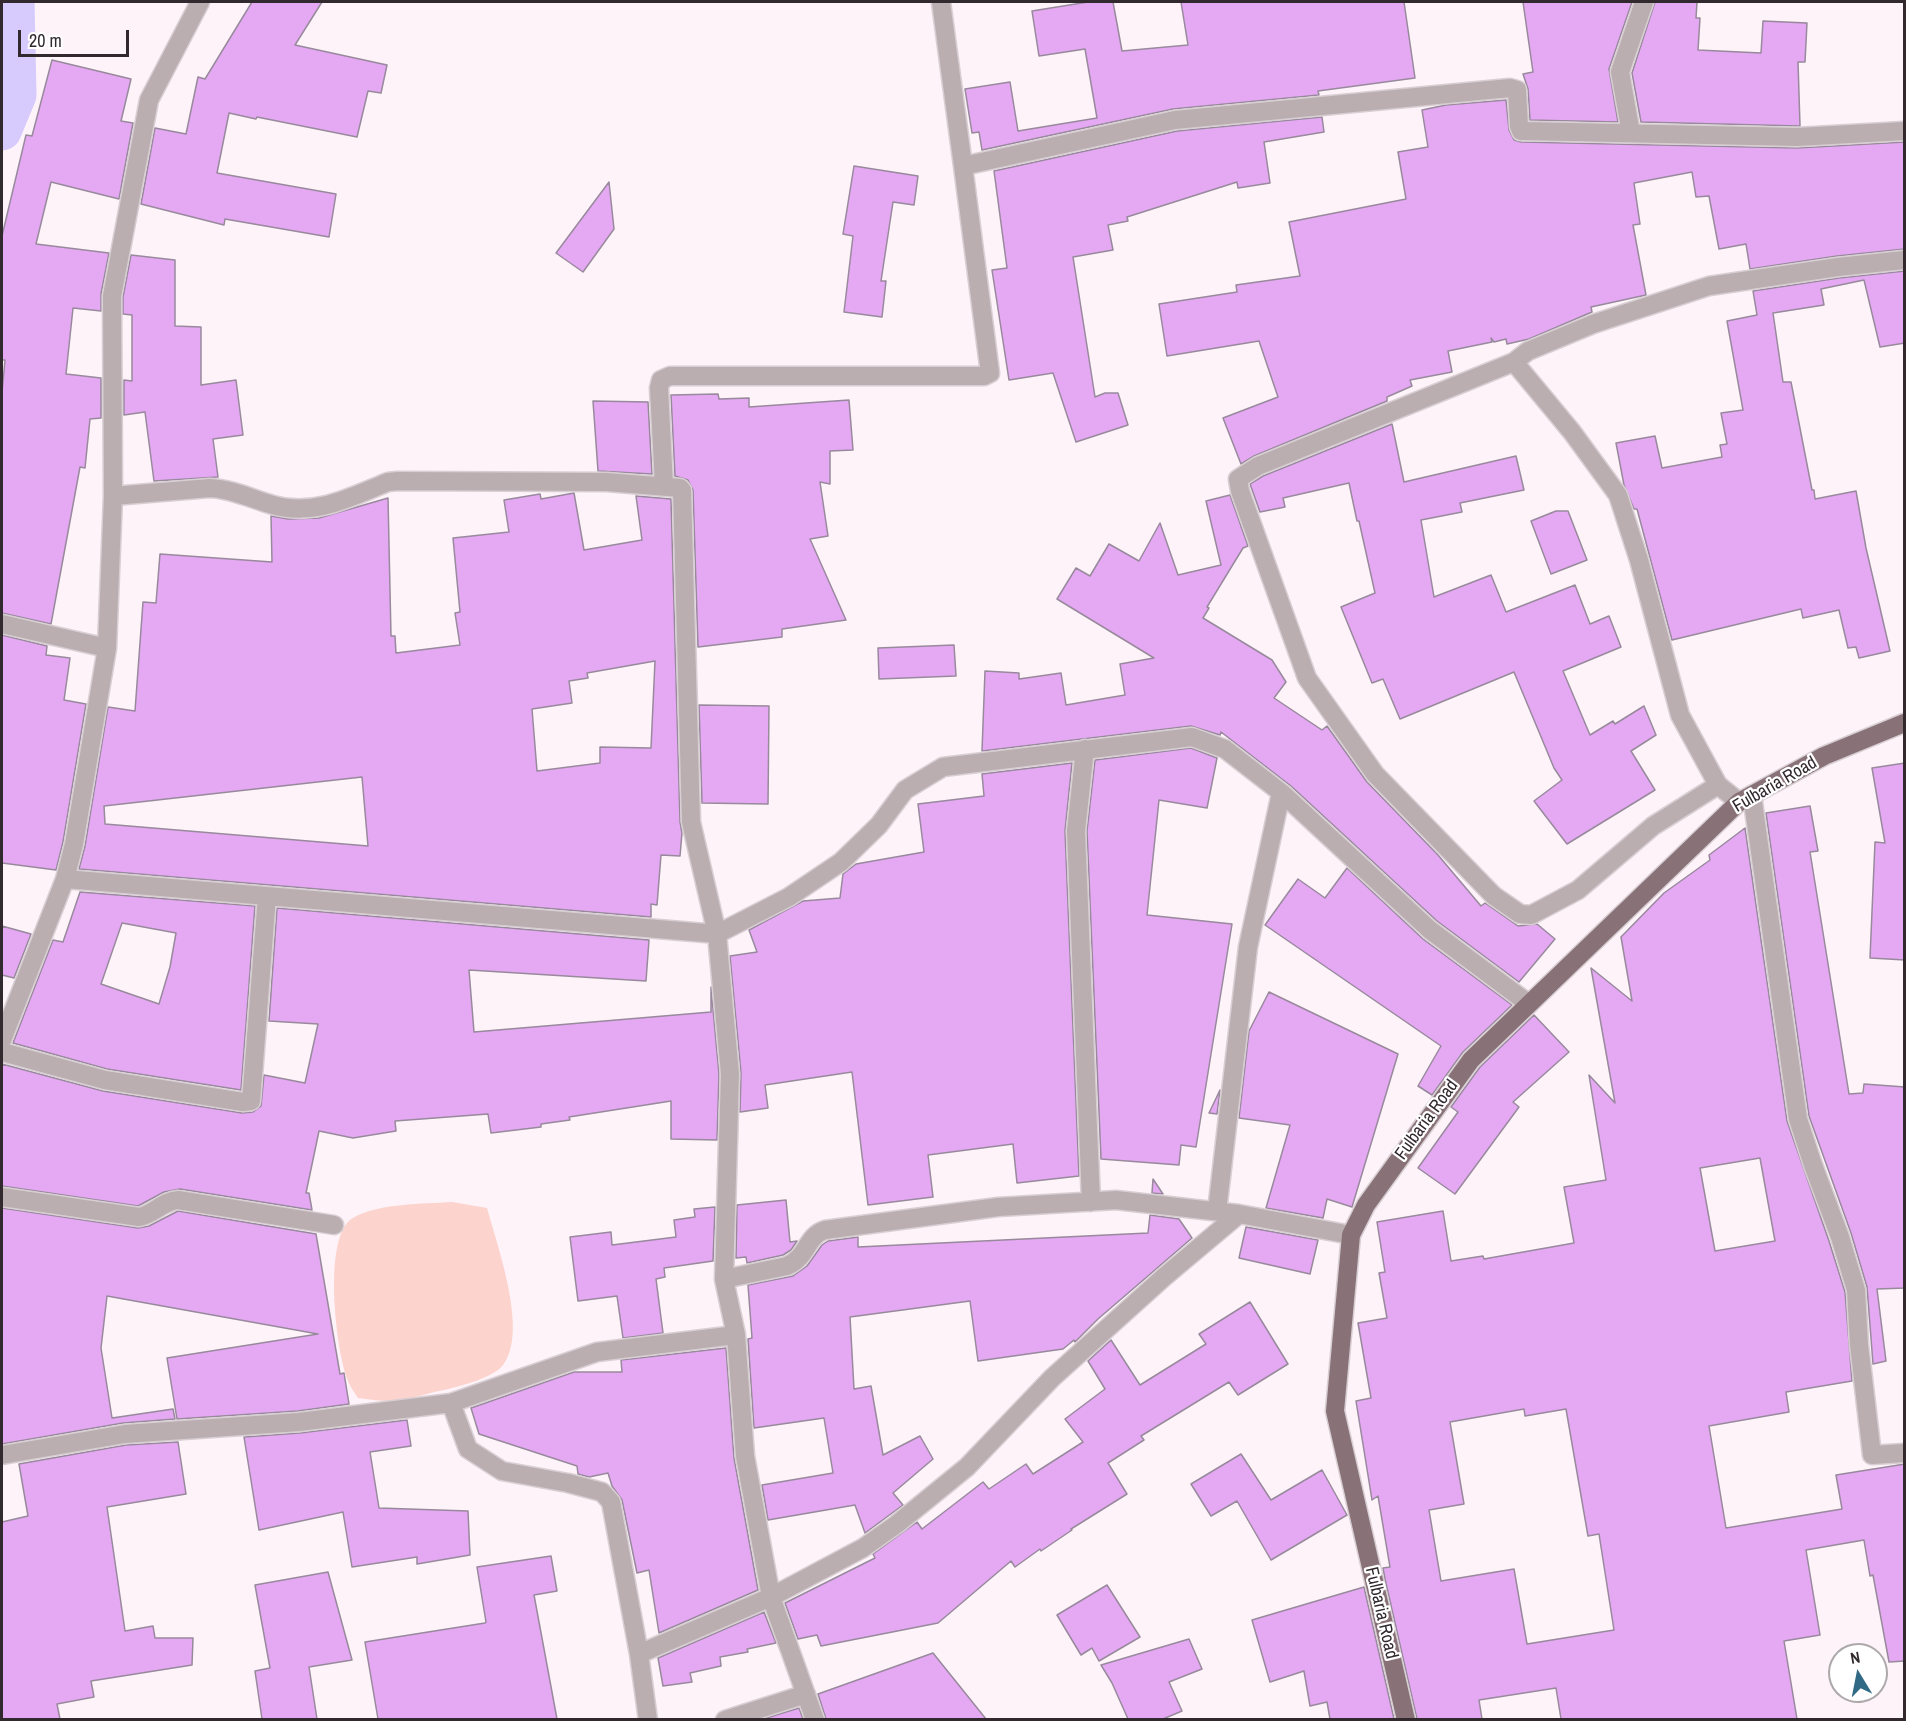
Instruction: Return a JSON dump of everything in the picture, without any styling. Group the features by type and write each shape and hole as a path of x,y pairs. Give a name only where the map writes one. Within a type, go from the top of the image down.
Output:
{"main road":[{"name":"Fulbaria Road","path":"1406,1719 1335,1412 1351,1235 1366,1205 1471,1060 1745,799 1824,756 1905,723"}],"street":[{"path":"2,1040 65,879 74,844 107,648 113,496 112,296 149,100 200,2"},
{"path":"664,486 659,388 661,380 670,376 984,376 990,373 941,2"},
{"path":"1631,133 1620,72 1644,2"},
{"path":"963,166 1175,120 1510,88 1517,90 1521,131 1797,137 1905,131"},
{"path":"1718,785 1653,826 1578,890 1531,915 1520,914 1494,896 1375,774 1307,678 1281,610 1240,491 1238,479 1258,466 1514,362 1528,351 1593,324 1709,286 1838,267 1905,260"},
{"path":"1514,362 1572,432 1618,495 1639,560 1680,715 1718,785 1745,799 1798,1119 1840,1237 1856,1290 1859,1345 1872,1455 1905,1453"},
{"path":"113,496 217,488 275,505 314,508 332,505 388,482 398,481 596,482 664,486 682,490 691,822 717,934 730,1074 724,1279 736,1335 745,1456 771,1597 815,1719"},
{"path":"2,624 107,648"},
{"path":"65,879 717,934 789,897 841,862 879,825 905,790 943,767 1192,737 1225,749 1281,793 1430,930 1529,1004"},
{"path":"1085,749 1076,831 1091,1202"},
{"path":"1217,1211 1248,946 1281,793"},
{"path":"2,1052 105,1080 243,1102 251,1101 267,896"},
{"path":"2,1197 139,1217 152,1214 170,1201 178,1200 334,1225"},
{"path":"724,1279 787,1266 796,1262 805,1252 815,1234 825,1230 998,1207 1116,1200 1239,1214 1351,1235"},
{"path":"639,1654 771,1597 862,1548 897,1524 958,1474 1052,1378 1164,1277 1239,1214"},
{"path":"2,1455 126,1434 299,1422 451,1403 597,1353 736,1335"},
{"path":"451,1403 468,1449 502,1471 568,1482 602,1492 611,1502 639,1654 648,1719"},
{"path":"725,1719 806,1694"}],"shaded area":[{"path":"452,1202 487,1208 509,1288 512,1311 513,1332 510,1350 503,1365 492,1374 468,1384 397,1401 358,1398 349,1383 343,1363 336,1319 335,1268 337,1246 343,1229 353,1218 375,1209"}],"building":[{"path":"252,2 322,2 295,45 387,65 381,93 368,91 357,137 229,113 217,173 336,194 329,237 225,219 224,225 141,204 155,128 186,134 198,77 205,79"},
{"path":"1088,2 1113,2 1122,51 1188,45 1181,2 1404,2 1415,78 1318,91 1319,95 1173,109 982,150 979,132 972,133 965,89 1010,82 1018,131 1097,118 1085,49 1039,56 1032,11"},
{"path":"1523,2 1632,2 1609,69 1618,122 1530,120 1528,89 1523,74 1533,72"},
{"path":"1655,2 1697,2 1696,18 1700,18 1698,50 1761,53 1763,21 1807,23 1805,62 1798,62 1800,126 1641,122 1632,73"},
{"path":"52,60 131,79 121,121 133,123 119,199 51,182 36,244 109,253 101,294 101,311 73,308 66,374 101,378 101,418 90,419 85,468 80,467 51,624 2,613 2,392 5,360 2,360 2,236 26,135 32,136"},
{"path":"1506,100 1509,130 1514,140 1521,142 1797,148 1905,142 1905,249 1750,269 1746,244 1719,249 1709,196 1696,197 1692,172 1634,183 1640,224 1633,225 1646,295 1591,307 1592,312 1529,339 1507,344 1506,339 1494,342 1491,338 1492,342 1448,351 1452,372 1410,380 1412,386 1387,397 1387,401 1254,456 1241,464 1223,418 1278,397 1259,341 1167,356 1159,304 1237,292 1236,285 1300,276 1289,222 1406,199 1398,152 1428,147 1422,110 1446,105"},
{"path":"1322,117 1324,132 1264,142 1270,183 1238,188 1237,182 1127,217 1128,221 1108,225 1113,250 1073,257 1095,397 1105,393 1118,393 1128,425 1076,442 1053,373 1009,380 992,270 1007,268 994,171 1177,131"},
{"path":"854,166 918,176 914,205 893,202 881,281 886,281 882,317 844,312 853,236 843,234"},
{"path":"609,182 614,229 583,272 556,253"},
{"path":"131,255 175,260 175,326 201,327 201,385 236,380 243,435 213,439 218,477 154,481 145,412 124,415 124,380 132,381 132,315 123,314 123,297"},
{"path":"1905,271 1905,343 1880,347 1864,280 1821,289 1824,305 1773,313 1783,382 1791,382 1815,499 1856,491 1866,548 1890,651 1859,658 1856,647 1848,648 1839,610 1803,618 1801,609 1672,640 1637,509 1634,509 1624,485 1616,443 1655,436 1662,468 1722,457 1720,445 1727,444 1721,413 1743,410 1727,321 1757,315 1753,291"},
{"path":"718,394 719,399 749,398 749,407 849,400 853,450 830,451 830,484 820,482 828,536 810,539 846,620 782,629 782,637 698,647 693,490 688,480 675,476 671,395"},
{"path":"593,401 648,402 652,474 598,471"},
{"path":"1392,424 1404,482 1516,456 1524,490 1460,503 1462,512 1421,520 1434,597 1491,575 1506,612 1575,585 1590,624 1609,616 1621,647 1563,671 1590,735 1613,721 1615,724 1644,706 1656,735 1631,751 1655,790 1567,844 1534,801 1562,780 1554,768 1514,672 1400,719 1383,679 1372,683 1341,607 1375,593 1349,483 1283,498 1285,507 1260,512 1250,484 1263,476"},
{"path":"574,493 584,550 642,540 636,496 671,499 682,833 680,856 661,855 657,905 651,904 651,917 79,869 85,846 108,707 135,711 143,602 156,603 160,554 272,562 271,516 288,519 319,518 388,498 391,636 395,636 396,653 460,645 455,613 460,612 453,538 509,532 504,500 540,494 541,499","holes":["655,661 651,748 600,747 600,763 537,771 532,709 572,703 569,681 588,678 587,673","362,777 368,846 105,824 104,806"]},
{"path":"1230,495 1248,546 1243,548 1207,607 1209,608 1203,618 1272,660 1286,682 1274,698 1322,730 1327,726 1367,782 1438,855 1481,906 1485,903 1518,926 1537,924 1555,939 1519,982 1437,921 1291,786 1221,732 1220,735 1191,726 982,751 985,671 1019,673 1019,679 1061,673 1066,705 1125,695 1120,664 1154,658 1057,599 1076,568 1090,576 1109,544 1139,561 1160,523 1178,575 1221,565 1206,501"},
{"path":"1556,511 1568,511 1587,560 1551,574 1531,521"},
{"path":"2,635 47,646 46,655 70,658 64,700 86,704 63,842 56,870 2,863"},
{"path":"954,645 956,676 879,679 878,648"},
{"path":"699,705 769,706 768,804 702,803"},
{"path":"1191,748 1217,758 1207,808 1159,800 1147,915 1232,924 1196,1147 1181,1145 1179,1165 1101,1159 1087,831 1095,760"},
{"path":"1072,763 1065,831 1079,1176 1017,1183 1013,1144 928,1155 933,1197 868,1205 852,1072 765,1085 768,1108 740,1112 741,1073 730,956 757,952 749,930 803,901 840,898 843,874 856,864 924,852 918,804 984,796 982,774"},
{"path":"1905,763 1905,960 1870,958 1875,842 1885,843 1872,768"},
{"path":"1810,806 1818,851 1810,852 1849,1094 1863,1093 1864,1084 1905,1087 1905,1288 1877,1289 1886,1361 1873,1364 1867,1287 1851,1233 1809,1116 1766,813"},
{"path":"1745,828 1787,1121 1845,1292 1852,1381 1786,1392 1789,1412 1709,1426 1726,1528 1842,1509 1836,1475 1905,1464 1905,1661 1889,1662 1888,1643 1886,1643 1864,1540 1806,1550 1820,1635 1784,1641 1797,1719 1561,1719 1556,1688 1479,1700 1482,1719 1417,1719 1385,1579 1383,1568 1390,1567 1378,1496 1372,1500 1356,1401 1371,1398 1358,1323 1387,1318 1379,1273 1385,1272 1377,1222 1443,1211 1451,1261 1483,1256 1484,1259 1574,1243 1564,1187 1606,1180 1589,1075 1615,1103 1591,968 1632,1001 1621,937 1664,893 1710,860 1709,855","holes":["1760,1158 1775,1241 1715,1251 1700,1168","1524,1409 1525,1416 1566,1409 1588,1536 1599,1534 1614,1630 1527,1644 1514,1569 1441,1581 1429,1510 1464,1504 1450,1422"]},
{"path":"1347,868 1423,939 1512,1005 1463,1052 1432,1095 1418,1086 1441,1046 1265,925 1298,879 1325,898"},
{"path":"80,892 255,906 241,1090 107,1069 13,1043 53,940 63,942","holes":["122,923 176,933 170,967 159,1004 101,984"]},
{"path":"277,908 649,940 646,981 469,970 474,1032 711,1012 711,987 719,1074 717,1140 671,1139 671,1101 569,1117 570,1120 541,1124 541,1127 491,1133 488,1114 395,1121 396,1131 353,1138 319,1131 306,1193 309,1193 312,1210 180,1189 164,1192 138,1206 2,1186 2,1064 103,1091 242,1113 253,1112 261,1106 264,1075 305,1083 318,1024 269,1021"},
{"path":"2,926 31,934 14,978 2,975"},
{"path":"1269,992 1398,1054 1352,1207 1327,1199 1323,1218 1266,1208 1290,1125 1239,1118 1249,1031"},
{"path":"1534,1015 1569,1052 1513,1102 1519,1107 1455,1194 1418,1168 1458,1112 1451,1107 1480,1067"},
{"path":"1220,1090 1217,1114 1209,1113"},
{"path":"1153,1179 1163,1194 1152,1193"},
{"path":"786,1200 790,1242 797,1241 791,1250 783,1255 747,1263 746,1257 736,1258 737,1205"},
{"path":"715,1207 713,1261 664,1268 665,1277 656,1279 663,1333 623,1338 617,1296 578,1301 570,1237 611,1232 612,1245 676,1237 674,1220 695,1217 694,1209"},
{"path":"2,1208 138,1228 149,1226 178,1211 316,1234 340,1374 344,1373 349,1404 298,1411 177,1419 167,1358 318,1334 107,1296 101,1348 112,1418 173,1409 175,1419 123,1423 2,1444"},
{"path":"1150,1215 1179,1219 1192,1238 1098,1319 1075,1342 1074,1340 1063,1349 978,1361 970,1301 850,1317 854,1389 871,1386 883,1455 920,1436 933,1459 893,1493 903,1505 865,1533 855,1505 768,1520 762,1485 833,1473 824,1418 754,1428 748,1339 752,1338 748,1285 793,1276 807,1266 822,1245 828,1241 858,1237 858,1247 1148,1233"},
{"path":"1246,1227 1318,1240 1310,1274 1239,1258"},
{"path":"1250,1302 1288,1364 1238,1395 1229,1382 1141,1436 1144,1440 1108,1463 1127,1494 1015,1567 1011,1561 938,1623 821,1646 817,1635 798,1639 785,1603 875,1558 873,1554 917,1522 922,1529 983,1482 989,1489 1026,1464 1033,1474 1083,1442 1065,1419 1105,1389 1088,1361 1111,1340 1140,1385 1206,1344 1199,1334"},
{"path":"726,1348 734,1458 758,1590 659,1633 649,1570 637,1573 622,1500 612,1486 608,1473 589,1477 578,1474 577,1466 479,1434 471,1408 574,1372 622,1372 621,1360"},
{"path":"407,1420 411,1446 370,1452 379,1508 468,1511 470,1555 417,1564 417,1557 352,1567 343,1512 259,1530 244,1437 300,1433"},
{"path":"178,1442 186,1494 107,1507 125,1631 153,1626 155,1638 193,1638 192,1665 91,1681 94,1697 57,1704 60,1719 2,1719 2,1522 28,1516 19,1464 126,1445"},
{"path":"1241,1454 1271,1500 1322,1470 1347,1515 1271,1560 1237,1501 1211,1516 1191,1484"},
{"path":"551,1556 557,1591 534,1595 557,1719 378,1719 365,1642 485,1623 477,1567"},
{"path":"328,1572 352,1660 309,1667 317,1719 262,1719 255,1671 270,1668 255,1585"},
{"path":"1107,1585 1140,1637 1099,1661 1092,1648 1081,1655 1057,1615"},
{"path":"1364,1587 1394,1719 1330,1719 1327,1702 1310,1706 1304,1671 1270,1682 1252,1620"},
{"path":"764,1612 776,1643 747,1649 748,1652 720,1657 721,1666 690,1673 692,1682 663,1686 658,1658"},
{"path":"1189,1639 1202,1669 1169,1682 1182,1711 1163,1719 1128,1719 1101,1665"},
{"path":"933,1653 986,1719 826,1719 818,1694"},
{"path":"799,1708 803,1719 763,1719"}],"waterway":[{"path":"2,131 17,95 15,2"}]}
